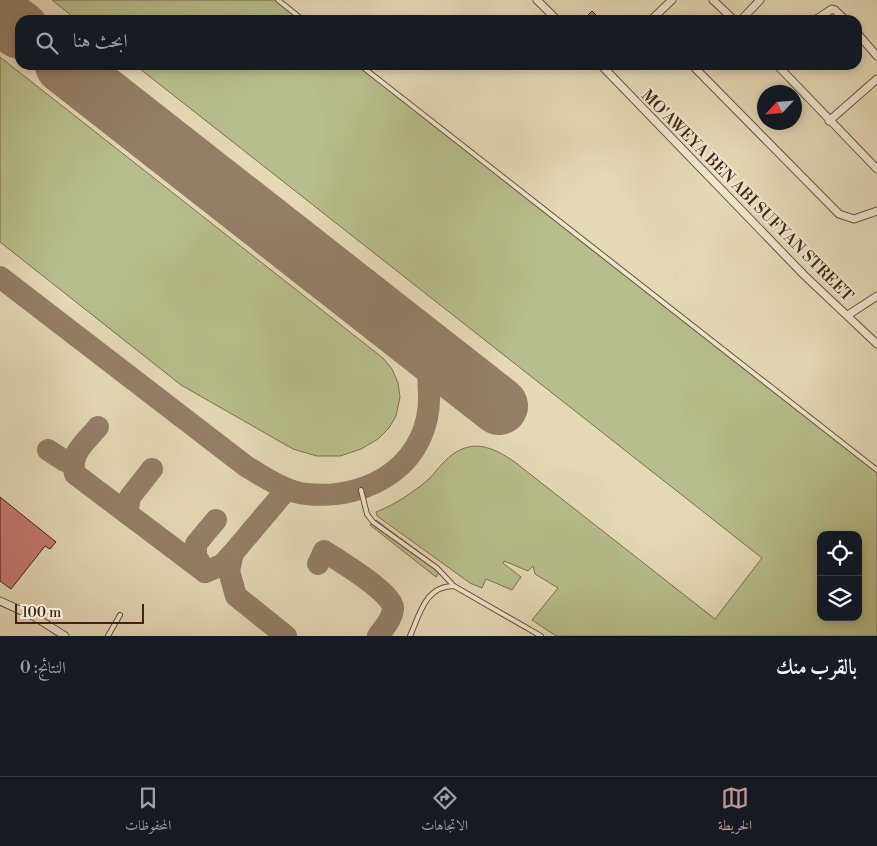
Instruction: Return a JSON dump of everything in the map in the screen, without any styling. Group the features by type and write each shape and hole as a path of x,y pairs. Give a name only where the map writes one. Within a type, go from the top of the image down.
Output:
{"street":[{"path":"537,0 552,15"},
{"path":"656,15 672,0"},
{"path":"713,0 729,15"},
{"path":"746,15 760,0"},
{"path":"824,15 832,10 835,10 840,15"},
{"path":"862,39 877,56"},
{"name":"MO'AWEYA BEN ABI SUFYAN STREET","path":"607,70 804,275 877,344"},
{"path":"697,70 839,214 854,219 877,211"},
{"path":"782,70 877,169"},
{"path":"829,121 877,79"},
{"path":"848,315 877,296"},
{"path":"0,601 35,617 65,636"}],"lane":[{"path":"278,0 297,15"},
{"path":"366,70 877,470"},
{"path":"361,490 367,514 373,522 437,568 454,586 541,636"},
{"path":"410,636 431,593 446,586 454,586"},
{"path":"108,636 120,615"}],"green space":[{"path":"52,0 275,0 294,15 71,15"},
{"path":"0,57 383,358 392,369 398,383 400,397 396,416 389,428 378,439 361,449 340,456 317,456 293,449 181,385 0,242"},
{"path":"141,70 363,70 877,472 877,636 556,636 532,620 558,588 535,574 533,566 528,571 504,561 503,563 521,577 512,590 486,579 482,588 470,583 377,516 376,512 404,498 428,480 453,454 462,449 480,446 489,448 516,463 715,619 762,558"},
{"path":"376,520 438,566 441,570 436,577 370,525"}],"building":[{"path":"592,11 596,15 588,15"},
{"path":"0,497 56,542 50,549 45,546 11,589 0,581"}],"taxiway":[{"path":"0,277 247,467 298,493 330,494 353,491 374,483 393,472 409,457 420,438 427,417 429,392 426,368 405,333"},
{"path":"98,427 76,454 74,460 75,474 205,572 222,565 233,553"},
{"path":"48,450 65,461 73,458"},
{"path":"127,513 130,497 152,469"},
{"path":"286,636 236,596 229,571 233,553 287,489"},
{"path":"205,572 196,556 196,544 216,520"},
{"path":"318,564 324,551 364,577 391,602 393,608 392,615 378,636"}],"runway":[{"path":"0,15 15,26"},
{"path":"70,70 499,406"}]}
